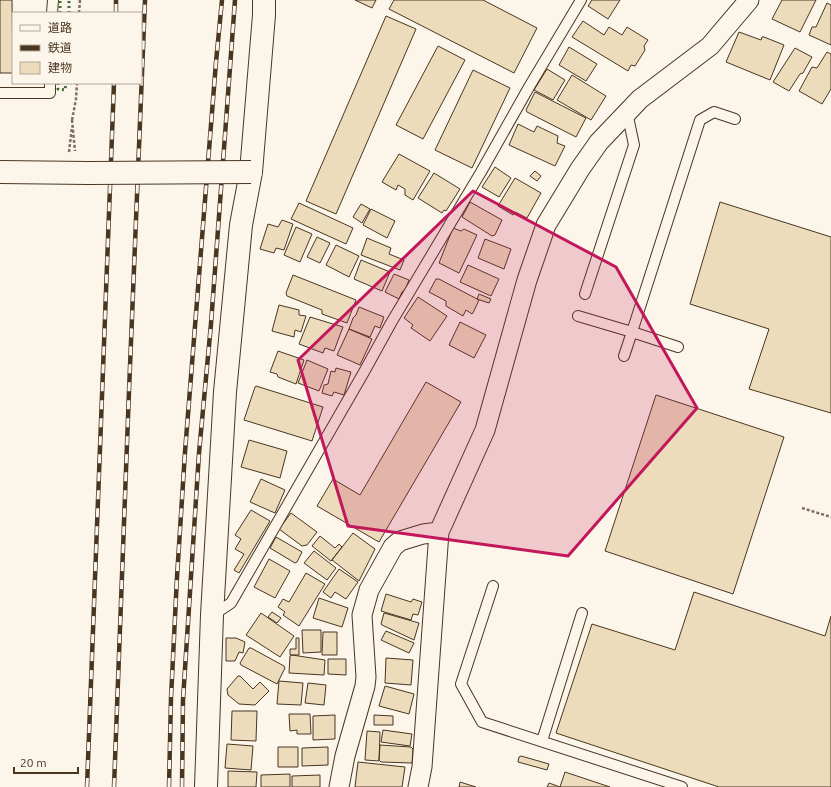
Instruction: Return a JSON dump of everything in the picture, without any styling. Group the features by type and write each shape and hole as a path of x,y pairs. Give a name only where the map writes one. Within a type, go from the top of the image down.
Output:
{"street":[{"path":"418,787 422,767 438,532 485,430 528,280 546,225 580,169 600,142 627,112 640,99 710,46 749,0"},
{"path":"206,787 212,616 225,392 241,225 251,172 265,5"},
{"path":"0,172 251,172"},
{"path":"339,787 345,756 365,686 366,677 362,615 369,590 393,547 400,541 423,534 438,532"}],"lane":[{"path":"52,0 52,12"},
{"path":"212,616 231,603 391,323 581,0"},
{"path":"0,93 50,93 50,84"},
{"path":"585,294 634,145 627,112"},
{"path":"624,356 700,120 714,112 735,119"},
{"path":"578,316 678,347"},
{"path":"493,586 461,684 482,722 682,787"},
{"path":"542,741 582,613"}],"path":[{"path":"79,12 80,0"},
{"path":"69,153 77,84"},
{"path":"802,508 831,517"}],"highlighted area":[{"path":"473,191 616,267 697,408 568,556 348,526 298,360"}],"building":[{"path":"0,0 12,0 12,73 0,73"},
{"path":"355,0 376,0 372,8"},
{"path":"394,0 483,0 537,28 514,73 389,9"},
{"path":"592,0 620,0 608,19 588,6"},
{"path":"782,0 816,0 800,32 772,19"},
{"path":"827,3 831,5 831,45 809,35 812,27 816,27"},
{"path":"386,16 416,29 336,214 306,201"},
{"path":"583,21 604,35 609,27 622,35 627,27 648,40 644,46 645,50 635,66 631,65 628,71 572,37"},
{"path":"739,32 761,40 762,37 764,37 784,45 770,80 726,62"},
{"path":"438,46 465,60 423,139 396,125"},
{"path":"569,47 597,64 586,81 559,65"},
{"path":"795,48 812,57 803,73 800,74 789,91 773,82"},
{"path":"827,52 831,54 831,89 822,104 799,91 812,67 817,68"},
{"path":"547,69 565,80 553,100 534,90"},
{"path":"473,70 510,88 472,168 435,150"},
{"path":"572,75 606,96 591,120 557,100"},
{"path":"535,92 586,118 576,137 527,112 526,110"},
{"path":"518,124 534,132 537,126 558,136 557,143 565,146 555,166 509,145"},
{"path":"399,154 430,171 413,200 405,195 405,189 398,185 396,190 382,182"},
{"path":"495,167 511,178 499,197 482,187"},
{"path":"535,171 541,176 537,181 530,176"},
{"path":"434,173 460,189 446,211 444,210 442,213 418,198"},
{"path":"515,178 541,193 527,218 515,212 513,215 498,206"},
{"path":"470,202 502,220 495,235 492,236 462,217"},
{"path":"720,202 831,237 831,413 749,389 769,329 690,304"},
{"path":"299,203 353,228 346,244 291,219"},
{"path":"361,204 370,209 362,223 353,217"},
{"path":"371,209 395,221 387,238 363,225"},
{"path":"282,220 293,224 284,250 276,248 274,253 260,249 268,224 278,227"},
{"path":"296,227 312,234 300,262 284,255"},
{"path":"453,228 461,231 464,229 477,235 459,273 439,263"},
{"path":"317,237 330,243 320,263 307,257"},
{"path":"367,238 391,248 389,254 404,260 400,270 361,255"},
{"path":"485,239 511,249 504,269 478,258"},
{"path":"336,245 359,256 349,277 326,265"},
{"path":"361,260 390,272 382,291 354,279"},
{"path":"468,265 499,279 491,296 460,282"},
{"path":"394,274 409,280 399,299 385,292"},
{"path":"293,275 356,300 347,323 322,314 322,310 287,296 286,293"},
{"path":"436,279 439,279 479,300 473,313 472,314 466,310 463,316 446,306 446,301 429,292"},
{"path":"479,294 491,299 489,303 477,299"},
{"path":"418,297 447,316 430,341 411,328 413,325 404,318"},
{"path":"279,305 299,310 299,315 306,316 301,332 295,330 294,337 272,331"},
{"path":"359,307 384,317 380,328 375,326 370,337 349,329"},
{"path":"310,317 343,327 334,351 325,348 323,353 299,344"},
{"path":"460,322 486,335 474,358 449,345"},
{"path":"349,329 372,339 360,365 337,355"},
{"path":"278,351 304,360 296,384 270,372"},
{"path":"307,360 328,369 319,391 298,383"},
{"path":"336,368 351,372 344,395 334,392 332,396 322,393 324,385 328,384 331,371 335,372"},
{"path":"426,382 461,402 379,542 317,506 333,479 360,495"},
{"path":"256,386 323,407 312,441 244,420"},
{"path":"656,395 784,437 733,594 605,551"},
{"path":"249,440 287,451 280,478 241,467"},
{"path":"261,479 285,490 275,513 250,502"},
{"path":"251,510 270,521 239,573 234,570 244,554 235,549 241,539 235,535"},
{"path":"291,513 317,532 307,545 302,546 279,529"},
{"path":"353,533 375,549 359,581 332,560"},
{"path":"320,536 335,548 339,544 342,547 331,561 312,546"},
{"path":"276,537 302,552 297,562 295,563 270,548"},
{"path":"314,551 336,568 327,580 304,563"},
{"path":"269,559 290,571 275,598 254,587"},
{"path":"339,569 358,582 346,599 335,592 331,598 323,592"},
{"path":"306,573 325,584 299,626 283,615 285,612 278,607 283,599 289,602"},
{"path":"694,592 825,636 831,616 831,787 719,787 556,733 592,624 675,650"},
{"path":"386,594 411,602 413,599 422,602 418,615 413,614 411,620 381,611"},
{"path":"319,598 348,608 342,627 313,618"},
{"path":"272,612 281,618 277,623 268,617"},
{"path":"261,613 294,636 280,657 246,635"},
{"path":"384,613 419,623 414,640 382,625"},
{"path":"302,630 321,630 321,652 303,653"},
{"path":"386,631 414,643 409,653 381,640"},
{"path":"323,632 337,632 337,655 322,655"},
{"path":"226,638 236,638 245,642 243,653 239,652 235,661 226,661"},
{"path":"296,638 299,638 299,655 290,655 290,649 296,649"},
{"path":"249,648 284,666 285,668 277,684 241,665 240,663"},
{"path":"292,655 325,660 324,675 289,673 290,656"},
{"path":"386,658 413,660 411,685 385,683"},
{"path":"328,659 346,659 346,675 328,674"},
{"path":"238,676 240,676 253,689 260,682 269,691 255,705 239,704 228,695 227,689"},
{"path":"279,681 303,683 301,705 277,704"},
{"path":"308,683 326,685 324,705 305,703"},
{"path":"385,686 414,694 409,714 379,706"},
{"path":"232,711 257,711 256,741 231,740"},
{"path":"289,714 310,714 311,734 297,734 297,730 290,731"},
{"path":"335,715 335,739 313,740 313,716"},
{"path":"374,715 393,716 393,725 374,725"},
{"path":"383,730 412,734 410,746 381,742"},
{"path":"367,731 380,732 379,761 365,760"},
{"path":"227,744 253,746 251,770 225,768"},
{"path":"380,745 411,747 413,749 412,763 381,762 379,760"},
{"path":"278,747 298,747 298,767 278,767"},
{"path":"328,747 328,765 302,766 302,748"},
{"path":"521,756 549,764 547,770 518,762 519,757"},
{"path":"358,762 405,767 402,787 355,787"},
{"path":"228,771 257,772 256,787 228,787"},
{"path":"565,772 610,787 560,787"},
{"path":"290,774 290,787 261,787 261,775"},
{"path":"320,775 320,787 292,787 292,776"},
{"path":"460,782 476,787 459,787"},
{"path":"549,783 560,787 547,787"}],"railway":[{"path":"116,0 116,12"},
{"path":"142,73 145,0"},
{"path":"169,787 171,698 185,452 222,0"},
{"path":"182,787 183,700 199,453 211,324 235,0"},
{"path":"87,787 114,84"},
{"path":"114,787 142,84"}],"hedge":[{"path":"60,0 60,12"},
{"path":"69,0 69,12"},
{"path":"58,84 58,89 65,90 66,84"}]}
